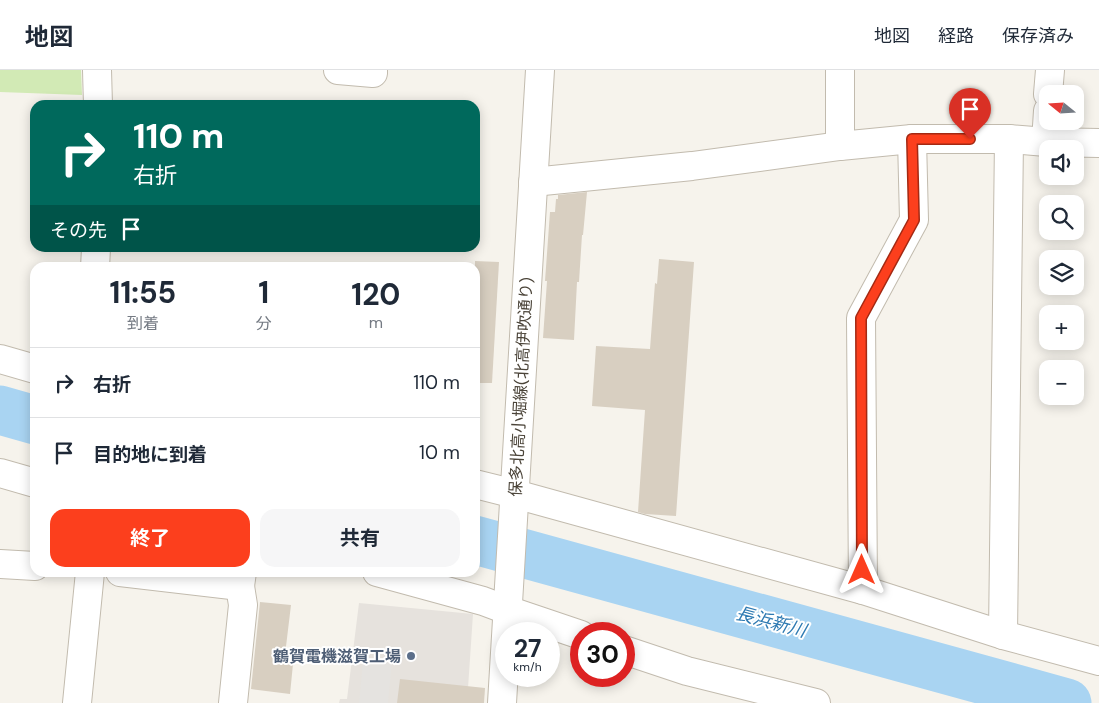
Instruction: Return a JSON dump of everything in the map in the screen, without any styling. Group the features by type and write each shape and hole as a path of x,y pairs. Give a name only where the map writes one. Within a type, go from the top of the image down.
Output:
{"street":[{"path":"97,70 98,100"},
{"path":"338,70 373,73 373,70"},
{"name":"保多北高小堀線(北高伊吹通り)","path":"502,703 540,70"},
{"path":"840,70 840,146"},
{"path":"1049,85 1050,70"},
{"path":"533,182 692,166 840,146 912,139 1009,139 1039,141"},
{"path":"863,590 861,318 914,220 912,139"},
{"path":"1003,635 1009,139"},
{"path":"1084,143 1099,143"},
{"path":"0,359 30,368"},
{"path":"0,473 30,482"},
{"path":"480,487 514,504 863,590 1003,635 1099,661"},
{"path":"0,564 30,566"},
{"path":"77,703 90,577"},
{"path":"206,577 241,579 243,605 233,703"},
{"path":"396,577 483,600 508,604 570,630"},
{"path":"635,654 687,671 816,703"}],"shaded area":[{"name":"鶴賀電機滋賀工場","path":"359,603 473,614 467,703 339,703 340,699 347,699"},
{"path":"363,660 392,663 388,703 359,703"}],"green space":[{"path":"0,70 81,70 82,95 0,92"}],"building":[{"path":"587,192 579,282 577,282 574,340 543,338 550,212 555,212 558,195"},
{"path":"659,259 694,262 676,516 638,512 645,410 592,406 596,346 650,349 655,283 657,284"},
{"path":"475,261 499,262 492,383 480,383 480,262"},
{"path":"260,602 291,605 284,663 293,664 290,694 251,689"},
{"path":"400,679 485,688 484,703 397,703"}],"waterway":[{"name":"長浜新川","path":"0,410 30,419"},
{"name":"長浜新川","path":"480,541 1067,703"}],"place":[{"name":"鶴賀電機滋賀工場","path":"411,656"}],"route":[{"path":"862,570 861,318 914,220 912,139 970,139"}]}
